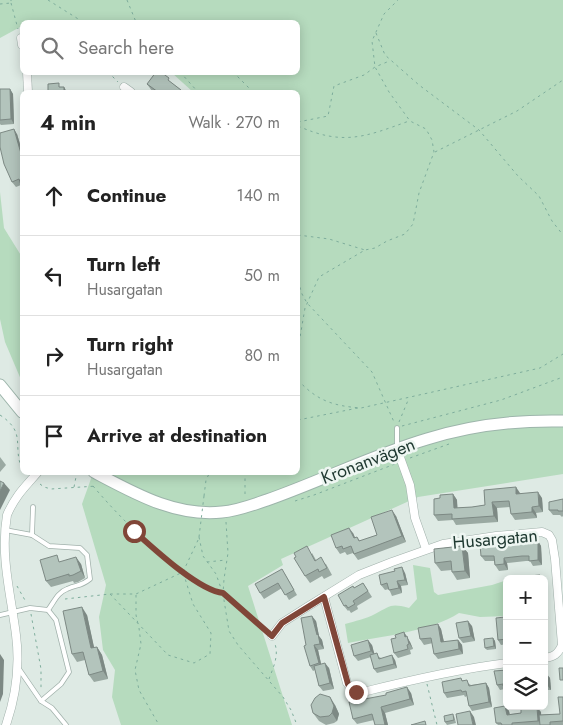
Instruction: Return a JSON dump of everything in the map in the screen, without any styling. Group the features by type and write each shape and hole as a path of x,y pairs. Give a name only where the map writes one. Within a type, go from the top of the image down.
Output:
{"street":[{"path":"27,75 28,90"},
{"path":"124,87 128,90"},
{"path":"0,385 20,410"},
{"name":"Kronanvägen","path":"100,475 138,494 175,509 191,512 221,512 246,507 428,438 469,428 525,421 563,421"},
{"path":"397,449 410,485 415,518 426,549"},
{"path":"6,725 13,701 18,667 16,636 1,561 1,530 14,501 22,489 35,476"},
{"name":"Husargatan","path":"272,636 282,623 368,571 443,544 496,536 542,532 552,540 562,645 558,653 548,658"},
{"path":"324,597 348,684 356,692 466,668 503,663"}],"lane":[{"path":"397,428 397,449"},
{"path":"32,535 33,507"},
{"path":"1,530 32,535 49,546 80,548 87,555 90,579 81,586 66,589 58,596 48,610"},
{"path":"0,615 30,608 48,610 56,620 69,672 61,684 41,701"},
{"path":"18,667 41,701 52,708 66,725"}],"path":[{"path":"11,0 20,34"},
{"path":"48,0 80,20"},
{"path":"127,0 135,20"},
{"path":"300,336 307,303 319,277 365,250 375,248 405,234 413,224 419,193 434,152 432,140 426,129 410,121 389,92 375,67 372,41 384,14 398,0"},
{"path":"0,4 11,3"},
{"path":"376,33 389,60 479,130 518,176 539,196 552,221 563,235"},
{"path":"300,122 328,116 334,86 364,75 389,60"},
{"path":"111,75 124,87"},
{"path":"183,75 196,90"},
{"path":"236,75 251,90"},
{"path":"434,152 516,111 563,80"},
{"path":"300,127 317,135 342,138 362,137 410,121"},
{"path":"300,235 329,239 365,250"},
{"path":"300,288 307,303 372,372 397,428"},
{"path":"300,420 540,368 563,354"},
{"path":"397,428 501,400 563,376"},
{"path":"300,382 312,395 327,402 361,408"},
{"path":"397,428 409,397"},
{"path":"0,414 13,425 17,436 20,463"},
{"path":"287,504 454,442"},
{"path":"74,488 76,475"},
{"path":"110,594 168,655 194,663 210,654 211,633 193,604 184,572 199,537 206,480 208,475"},
{"path":"245,475 246,507"},
{"path":"35,476 44,488 49,489 101,485"},
{"path":"92,486 148,543 204,586 215,592 223,593 272,636 277,650 269,680"},
{"path":"195,519 207,520"},
{"path":"223,593 228,545 226,521"},
{"path":"199,537 203,556 216,574 223,593 226,618 231,635 288,703 296,725"},
{"path":"207,562 227,560"},
{"path":"55,601 110,594 136,594 184,572"},
{"path":"17,586 30,608 42,670 41,701"},
{"path":"136,594 136,615 141,644 135,670 139,690 159,725"},
{"path":"425,676 437,725"}],"green space":[{"path":"0,0 563,0 563,474 418,497 281,559 283,565 248,586 292,725 121,725 112,697 115,670 103,650 99,617 106,585 82,504 92,475 300,475 300,90 191,90 174,75 300,75 300,20 20,20 20,27 0,38"},
{"path":"0,192 4,228 20,254 20,377 5,342 0,319"},
{"path":"413,565 430,568 434,592 438,595 503,581 503,616 480,617 459,613 434,625 420,629 348,643 345,624 368,617 391,606 409,608 417,599"}],"building":[{"path":"154,75 165,75 169,78 168,80 181,90 155,90 147,84"},
{"path":"59,83 59,87 64,87 64,90 48,90 48,84"},
{"path":"0,89 10,89 11,119 0,120"},
{"path":"14,129 20,150 20,182 19,179 12,182 4,164 0,147 0,133"},
{"path":"0,481 4,483 0,491"},
{"path":"516,487 516,494 538,492 539,506 532,507 532,512 511,514 509,501 492,502 494,516 452,519 452,514 434,515 434,499 440,498 440,495 453,494 454,508 472,507 485,505 484,490"},
{"path":"563,499 563,511 549,510 549,502"},
{"path":"392,510 402,536 354,554 351,546 343,549 342,546 336,548 331,535 349,528 354,538 357,537 359,541 377,535 371,517"},
{"path":"524,541 538,541 538,560 529,561 529,556 504,558 504,564 495,565 494,556 481,556 480,545 502,542 503,546 519,544"},
{"path":"307,546 315,561 321,557 327,568 319,572 318,569 305,576 294,558 296,557 294,553"},
{"path":"462,546 465,571 452,572 451,561 435,563 434,549"},
{"path":"57,555 59,562 76,557 81,571 73,575 69,576 69,574 46,581 40,560"},
{"path":"402,567 405,580 397,581 399,588 389,590 387,583 381,585 379,575"},
{"path":"282,569 294,590 285,595 278,583 260,593 255,584"},
{"path":"363,583 368,591 353,601 355,604 348,608 346,605 344,606 338,595 353,586 354,588"},
{"path":"82,607 91,648 97,647 103,671 89,675 83,652 72,654 63,611"},
{"path":"312,616 320,644 314,645 319,663 310,666 304,646 306,645 301,618"},
{"path":"503,617 503,639 498,640 496,618"},
{"path":"468,621 471,636 459,638 456,623"},
{"path":"438,624 441,642 458,640 459,649 434,654 431,638 420,639 418,628"},
{"path":"404,632 409,644 407,645 408,649 394,653 391,639 396,638 395,635"},
{"path":"493,638 494,646 485,648 484,639"},
{"path":"368,640 371,651 354,656 351,645"},
{"path":"377,653 379,659 392,655 394,664 374,669 370,655"},
{"path":"325,663 330,683 319,686 314,666"},
{"path":"559,668 563,668 563,680 560,680"},
{"path":"503,670 503,684 497,685 494,671"},
{"path":"461,678 462,681 467,680 469,686 486,683 489,702 469,706 466,691 444,693 442,682"},
{"path":"407,687 410,699 381,707 385,725 375,725 372,714 353,719 349,702 386,695 386,693"},
{"path":"320,694 330,697 334,706 329,716 320,717 313,713 311,705"},
{"path":"558,697 563,697 563,721 550,722 550,725 540,725 539,715 560,714"},
{"path":"503,706 503,710 506,710 507,715 521,713 521,710 537,710 538,721 502,725 501,723 496,723 494,708"},
{"path":"470,711 473,725 458,725 456,714"},
{"path":"453,714 454,720 445,722 444,716"},
{"path":"425,721 426,725 411,725"}],"route":[{"path":"134,531 154,549 204,586 215,592 223,593 272,636 282,623 324,597 348,684 356,692"}]}
